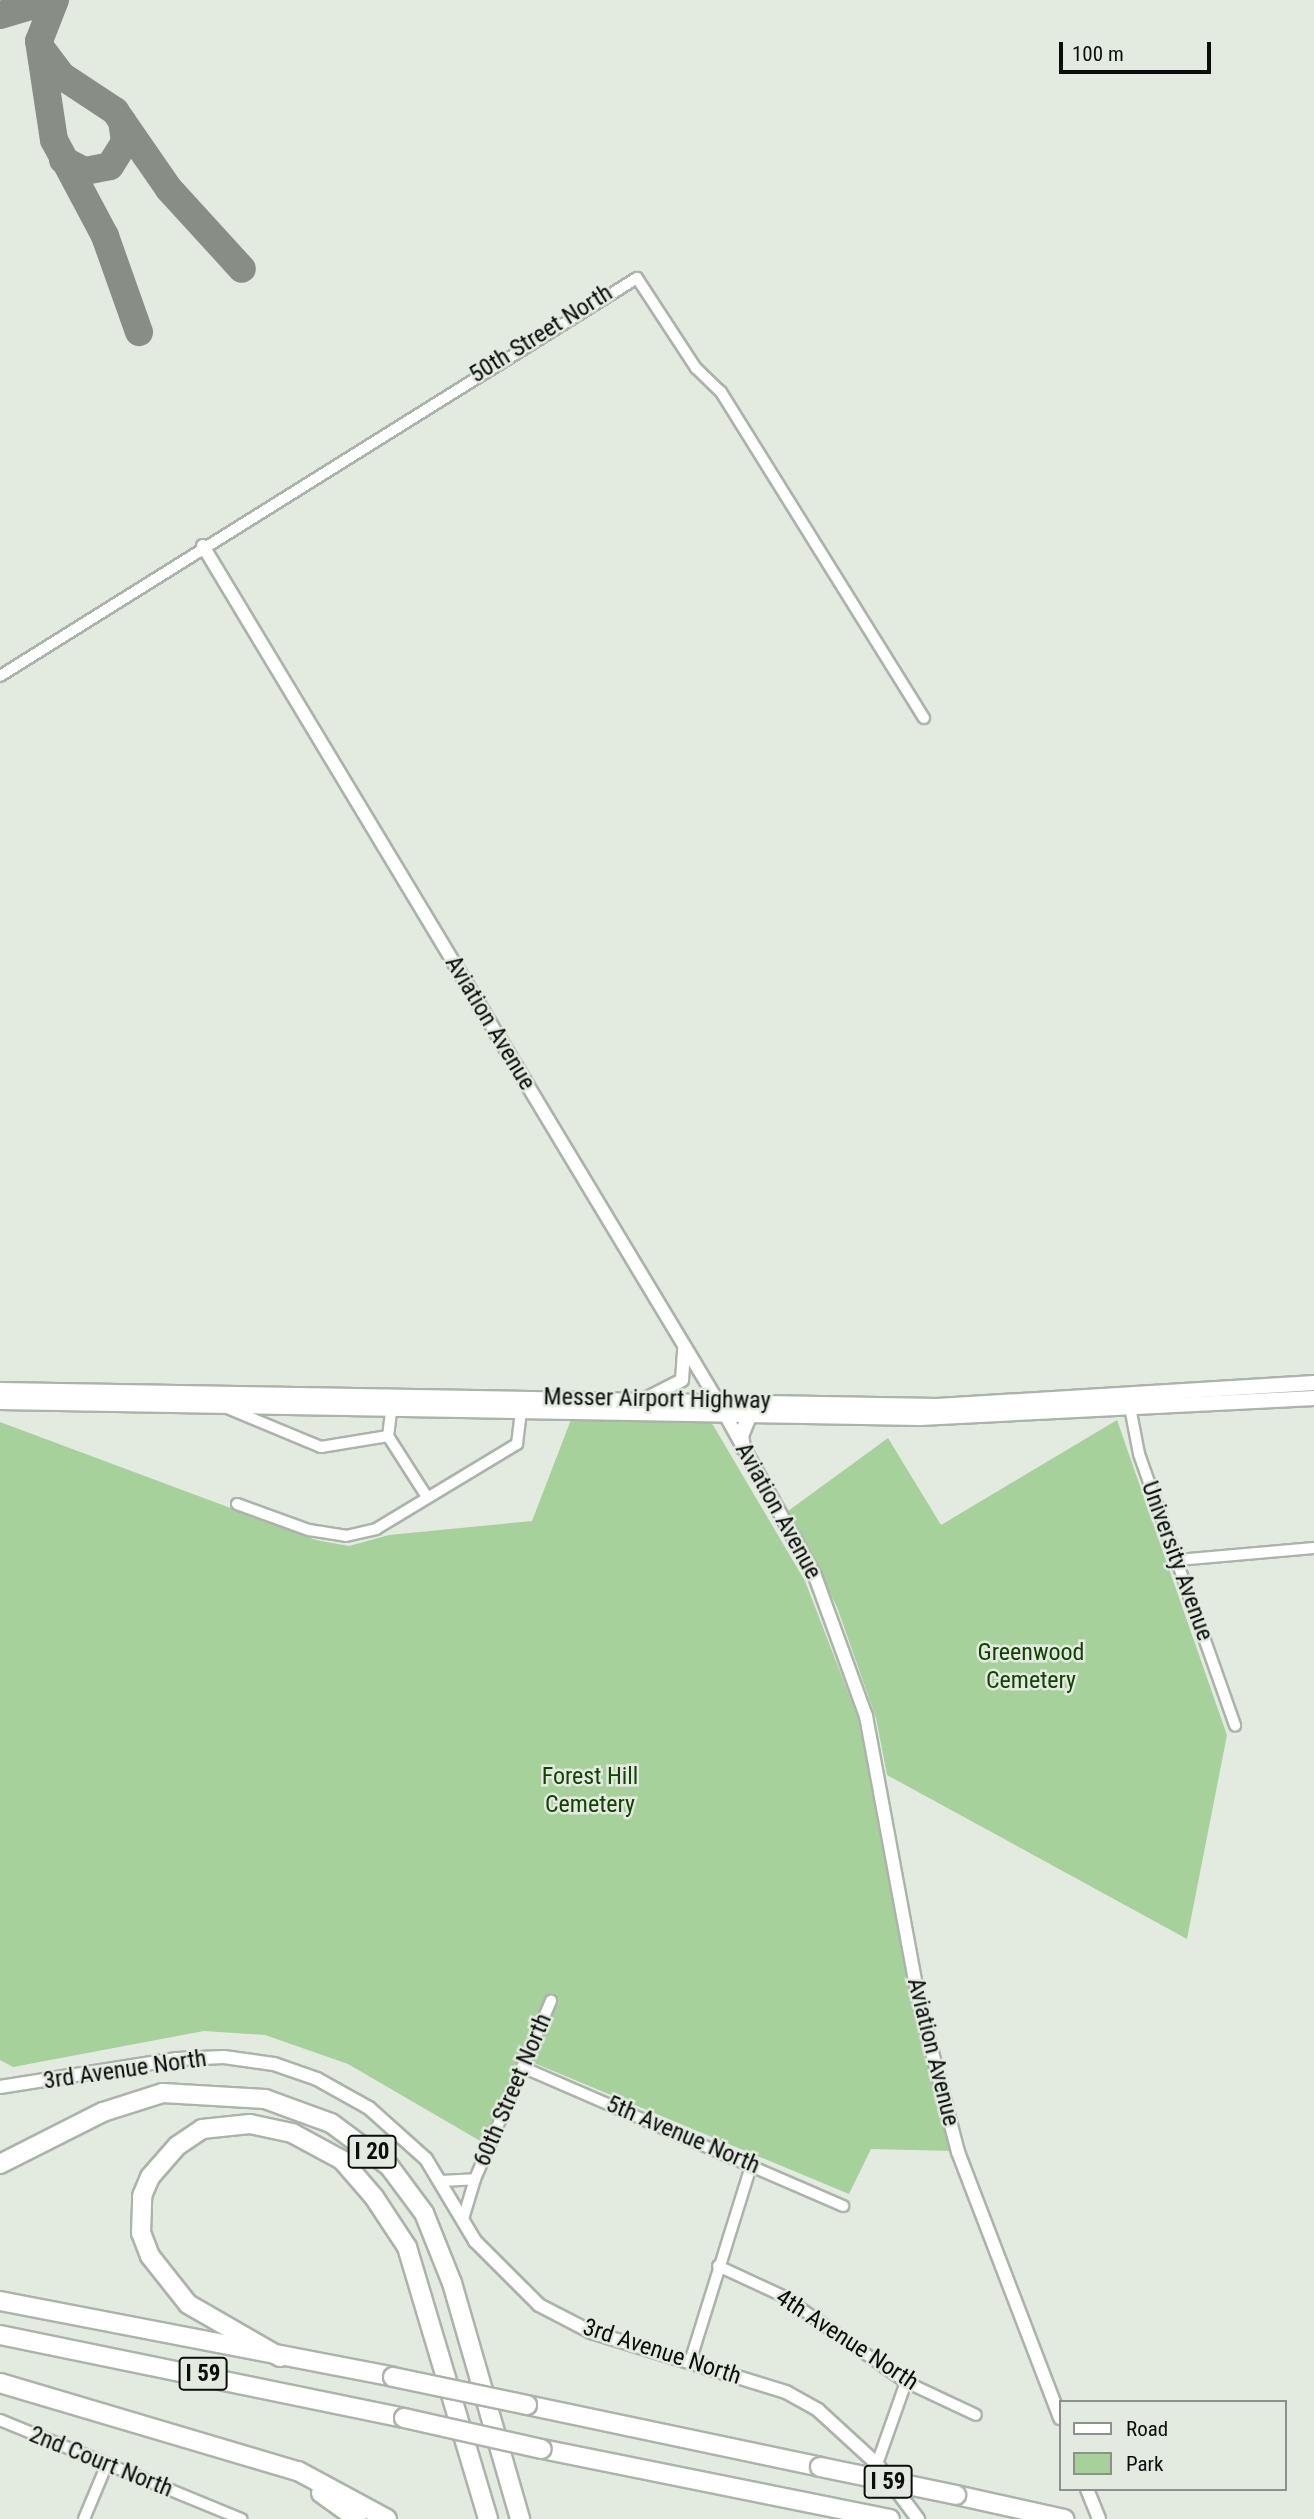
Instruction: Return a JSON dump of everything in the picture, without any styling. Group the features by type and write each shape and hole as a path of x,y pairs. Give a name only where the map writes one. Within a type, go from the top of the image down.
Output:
{"highway":[{"name":"I 20","path":"0,2164 103,2112 163,2092 265,2099 331,2123 389,2166 424,2213 452,2283 520,2519"},
{"path":"280,2357 188,2304 150,2256 141,2233 142,2196 150,2177 177,2146 202,2129 250,2124 292,2133 342,2160 374,2197 407,2247 488,2519"},
{"name":"I 59","path":"0,2301 280,2357 393,2376 1065,2519"},
{"name":"I 59","path":"0,2335 887,2519"},
{"path":"0,2384 298,2471 387,2519"},
{"path":"502,2451 534,2519"},
{"path":"253,2458 336,2501 356,2519"}],"main road":[{"name":"Messer Airport Highway","path":"0,1390 392,1402 521,1410 937,1406 1314,1384"},
{"name":"Messer Airport Highway","path":"0,1402 222,1406 647,1398 721,1407 750,1414 920,1418 1130,1410 1314,1398"},
{"path":"743,1447 741,1436 750,1414"}],"street":[{"name":"50th Street North","path":"0,676 203,546 637,278 696,368 721,392 924,718"},
{"name":"Aviation Avenue","path":"203,546 721,1407 815,1576 843,1644 866,1716 920,2006 955,2140 1058,2413"},
{"path":"647,1398 682,1380 685,1352 677,1333"},
{"name":"University Avenue","path":"1128,1394 1139,1454 1235,1725"},
{"path":"392,1402 388,1436 427,1497"},
{"path":"222,1406 321,1447 388,1436"},
{"path":"237,1504 309,1531 346,1536 376,1529 517,1444 521,1410"},
{"path":"1177,1560 1314,1548"},
{"name":"60th Street North","path":"463,2219 475,2179 551,2001"},
{"name":"3rd Avenue North","path":"0,2087 177,2059 224,2057 274,2064 317,2079 369,2108 426,2159 463,2219 503,2275 539,2305 591,2332 786,2392 818,2410 877,2464 918,2519"},
{"name":"5th Avenue North","path":"522,2067 752,2163 843,2206"},
{"path":"690,2362 752,2163"},
{"name":"60th Street North","path":"441,2181 475,2179"},
{"name":"4th Avenue North","path":"718,2266 783,2297 906,2382 976,2415"},
{"path":"877,2464 906,2382"},
{"name":"2nd Court North","path":"0,2420 242,2519"},
{"path":"84,2519 107,2464"},
{"path":"1088,2491 1099,2519"}],"green space":[{"name":"Forest Hill Cemetery","path":"699,1416 713,1425 805,1581 858,1718 915,2009 952,2151 871,2149 849,2194 522,2058 482,2142 348,2064 265,2035 204,2031 13,2067 0,2060 0,1422 316,1540 349,1546 389,1535 532,1521 572,1417"},
{"name":"Greenwood Cemetery","path":"1117,1420 1227,1735 1187,1939 887,1775 876,1718 837,1607 788,1511 888,1438 941,1525"}],"taxiway":[{"path":"0,15 51,0"},
{"path":"55,0 39,41 54,140 105,236 139,332"},
{"path":"43,51 62,76 115,111 169,189 242,269"},
{"path":"63,160 85,171 110,166 125,142 122,121"}]}
